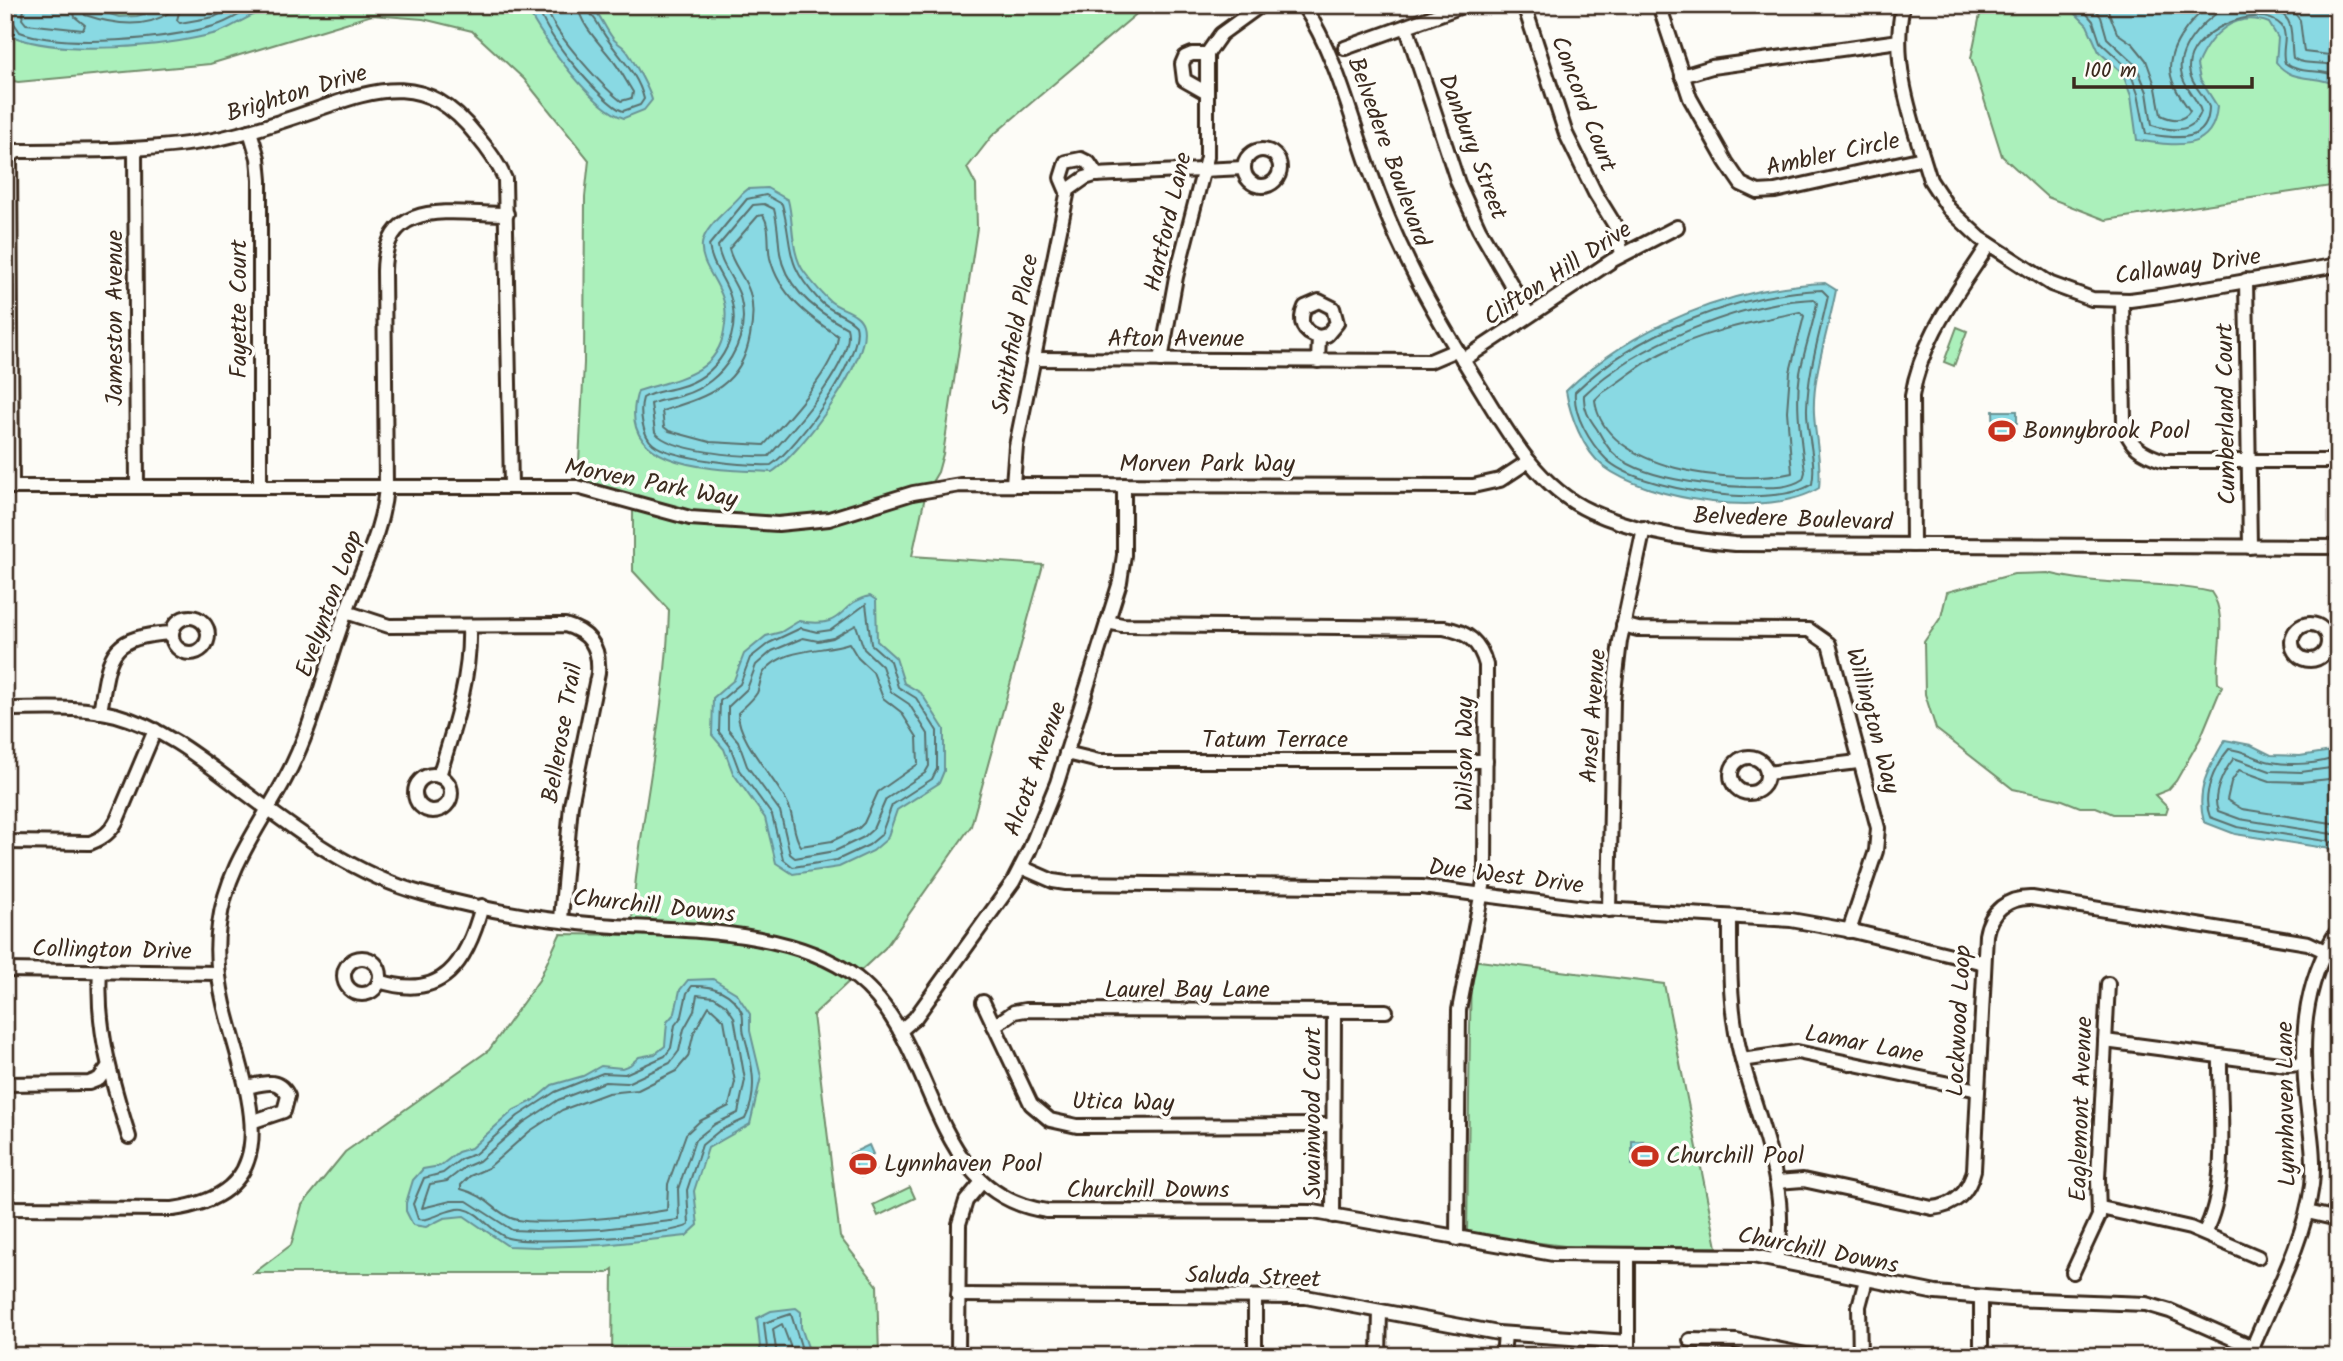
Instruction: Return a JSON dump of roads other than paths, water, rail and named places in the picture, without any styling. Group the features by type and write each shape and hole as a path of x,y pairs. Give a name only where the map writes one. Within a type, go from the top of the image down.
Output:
{"street":[{"path":"1207,93 1184,80 1182,73 1185,57 1207,54 1221,34 1261,5"},
{"name":"Belvedere Boulevard","path":"1303,5 1330,54 1405,261 1460,355 1529,461 1557,489 1589,511 1697,541 1735,544 2338,547"},
{"path":"1345,48 1465,5"},
{"name":"Concord Court","path":"1524,5 1566,134 1595,193 1616,226 1622,254"},
{"name":"Ambler Circle","path":"1659,5 1690,98 1741,184 1759,192 1775,191 1923,158"},
{"name":"Callaway Drive","path":"1903,5 1899,41 1902,81 1930,180 1948,209 1989,244 2051,284 2092,299 2122,300 2338,265"},
{"name":"Danbury Street","path":"1406,26 1458,183 1479,229 1529,315"},
{"path":"1682,75 1712,67 1899,41"},
{"name":"Hartford Lane","path":"1161,360 1176,277 1209,142 1207,54"},
{"name":"Brighton Drive","path":"8,162 17,151 178,146 250,131 367,92 398,90 420,94 449,106 460,115 492,156 505,180 511,486"},
{"name":"Fayette Court","path":"250,131 258,158 260,180 260,487"},
{"name":"Jameston Avenue","path":"135,149 137,487"},
{"name":"Smithfield Place","path":"1013,484 1016,446 1067,192 1061,178 1066,162 1081,159 1089,163 1097,175"},
{"path":"8,162 8,487"},
{"name":"Smithfield Place","path":"1067,192 1085,177 1097,175 1244,168"},
{"name":"Evelynton Loop","path":"5,1208 173,1209 194,1206 216,1197 236,1181 249,1162 254,1121 218,973 217,950 222,902 239,856 299,749 346,612 379,535 386,486 384,271 387,240 393,229 416,215 507,214"},
{"name":"Clifton Hill Drive","path":"1460,355 1529,315 1622,254 1677,227"},
{"path":"1913,545 1912,396 1916,374 1924,348 1989,244"},
{"name":"Cumberland Court","path":"2246,280 2250,547"},
{"path":"2122,300 2126,435 2134,446 2146,455 2165,461 2338,461"},
{"path":"1318,361 1319,337"},
{"name":"Afton Avenue","path":"1033,359 1430,361 1460,355"},
{"name":"Morven Park Way","path":"8,487 576,487 690,517 778,524 829,519 936,488 1013,484 1473,486 1500,480 1529,461"},
{"name":"Alcott Avenue","path":"900,1031 915,1018 1021,867 1045,816 1123,567 1124,485"},
{"name":"Ansel Avenue","path":"1609,910 1610,733 1623,625 1644,528"},
{"name":"Bellerose Trail","path":"346,612 389,626 565,625 583,632 596,647 598,673 571,805 561,919"},
{"name":"Wilson Way","path":"1107,622 1122,625 1444,628 1460,631 1482,650 1486,665 1483,895 1460,1001 1457,1238"},
{"name":"Willington Way","path":"1623,625 1638,629 1796,629 1819,635 1834,654 1858,762 1876,816 1878,840 1849,931"},
{"path":"439,776 462,695 470,646 470,626"},
{"path":"100,712 110,660 116,650 136,637 172,633"},
{"name":"Churchill Downs","path":"5,709 100,712 155,730 196,755 331,854 375,876 421,893 598,925 691,929 753,939 815,954 845,969 873,992 900,1031 962,1159 981,1183 1015,1204 1047,1211 1297,1211 1553,1254 1729,1254 1776,1260 1866,1280 1981,1298 2146,1304 2170,1311 2250,1351"},
{"path":"5,842 90,843 101,839 117,820 155,730"},
{"name":"Tatum Terrace","path":"1066,753 1099,761 1486,761"},
{"path":"1767,772 1858,762"},
{"name":"Due West Drive","path":"1021,867 1053,881 1073,883 1403,887 1609,910 1791,920 1984,962"},
{"name":"Lockwood Loop","path":"1776,1182 1803,1180 1931,1208 1951,1204 1960,1197 1972,1181 1986,935 1991,918 2005,904 2022,898 2308,943 2325,951"},
{"path":"379,981 410,989 422,988 448,973 469,945 482,906"},
{"path":"1730,917 1731,992 1742,1060 1776,1182 1780,1225 1776,1260"},
{"name":"Lynnhaven Lane","path":"2250,1351 2307,1212 2314,1169 2304,1064 2308,995 2325,951 2338,930"},
{"name":"Collington Drive","path":"5,970 218,973"},
{"path":"100,971 99,1012 108,1067 129,1137"},
{"name":"Eaglemont Avenue","path":"2073,1272 2101,1208 2098,1192 2108,984"},
{"name":"Utica Way","path":"984,1002 1031,1104 1040,1114 1062,1124 1334,1125"},
{"name":"Laurel Bay Lane","path":"994,1026 1014,1012 1025,1010 1385,1011"},
{"name":"Swainwood Court","path":"1333,1216 1334,1011"},
{"path":"2105,1041 2287,1065 2304,1064"},
{"name":"Lamar Lane","path":"1742,1060 1797,1052 1978,1090"},
{"path":"2204,1233 2216,1206 2219,1177 2220,1056"},
{"path":"5,1084 89,1083 99,1079 108,1067"},
{"path":"247,1087 271,1082 279,1084 288,1096 284,1111 254,1121"},
{"path":"958,1356 960,1213 981,1183"},
{"path":"2101,1208 2204,1233 2258,1257"},
{"path":"2307,1212 2338,1219"},
{"path":"1628,1255 1628,1356"},
{"path":"1860,1356 1860,1306 1866,1280"},
{"name":"Saluda Street","path":"958,1295 1306,1297 1505,1334 1628,1342"},
{"path":"1255,1297 1255,1356"},
{"path":"1981,1298 1981,1356"},
{"path":"1379,1356 1381,1311"},
{"path":"1503,1356 1505,1334"},
{"path":"1690,1340 1811,1356"}],"water":[{"path":"10,5 83,5 119,17 137,16 171,5 292,5 261,12 223,31 195,38 143,45 87,48 35,43 14,37 8,26"},
{"path":"533,5 591,5 613,39 627,51 644,81 652,100 644,110 624,118 611,112 584,88 570,73 529,13"},
{"path":"2072,5 2338,5 2338,86 2290,74 2283,69 2276,62 2278,38 2269,23 2257,20 2235,22 2225,27 2209,44 2197,65 2200,79 2217,106 2214,122 2208,133 2199,140 2188,143 2163,144 2137,140 2131,96 2122,72 2099,52 2087,25 2072,10"},
{"path":"767,188 788,200 797,257 805,273 830,301 861,320 863,340 857,360 846,382 815,427 799,447 772,472 725,469 676,461 655,451 641,437 634,418 638,391 692,373 713,357 720,346 725,309 703,256 704,237 713,224 748,189"},
{"path":"1825,283 1836,290 1818,368 1814,399 1819,488 1798,497 1771,503 1710,502 1649,489 1603,466 1589,451 1574,421 1566,391 1621,347 1685,314 1720,302 1755,292"},
{"name":"Bonnybrook Pool","path":"1993,411 2017,411 2017,423 2010,424 2010,439 1994,439"},
{"path":"870,596 876,600 877,641 896,658 904,683 921,693 944,729 944,771 939,783 897,810 887,839 873,851 839,867 793,874 776,863 765,818 733,773 724,749 712,735 713,698 734,680 744,654 766,636 781,632 799,621 815,623 834,619 851,604"},
{"path":"2225,740 2251,745 2271,755 2300,756 2338,750 2338,850 2235,834 2204,822 2202,789 2209,769"},
{"path":"713,979 736,993 750,1014 750,1031 761,1077 750,1124 708,1148 694,1191 698,1225 686,1236 603,1245 508,1246 464,1216 444,1218 426,1227 413,1225 406,1211 406,1203 413,1180 423,1169 440,1166 458,1152 471,1148 514,1110 533,1101 552,1085 583,1076 601,1066 622,1068 639,1057 655,1054 665,1046 667,1022 675,1013 680,990 688,980"},
{"name":"Churchill Pool","path":"1632,1141 1643,1141 1643,1148 1659,1148 1659,1164 1632,1165"},
{"name":"Lynnhaven Pool","path":"869,1145 873,1154 868,1157 875,1170 861,1177 850,1154"},
{"path":"796,1308 801,1312 801,1327 811,1356 761,1356 757,1318 771,1311"}],"place":[{"name":"Bonnybrook Pool","path":"2002,431"},
{"name":"Churchill Pool","path":"1645,1156"},
{"name":"Lynnhaven Pool","path":"863,1164"}]}
